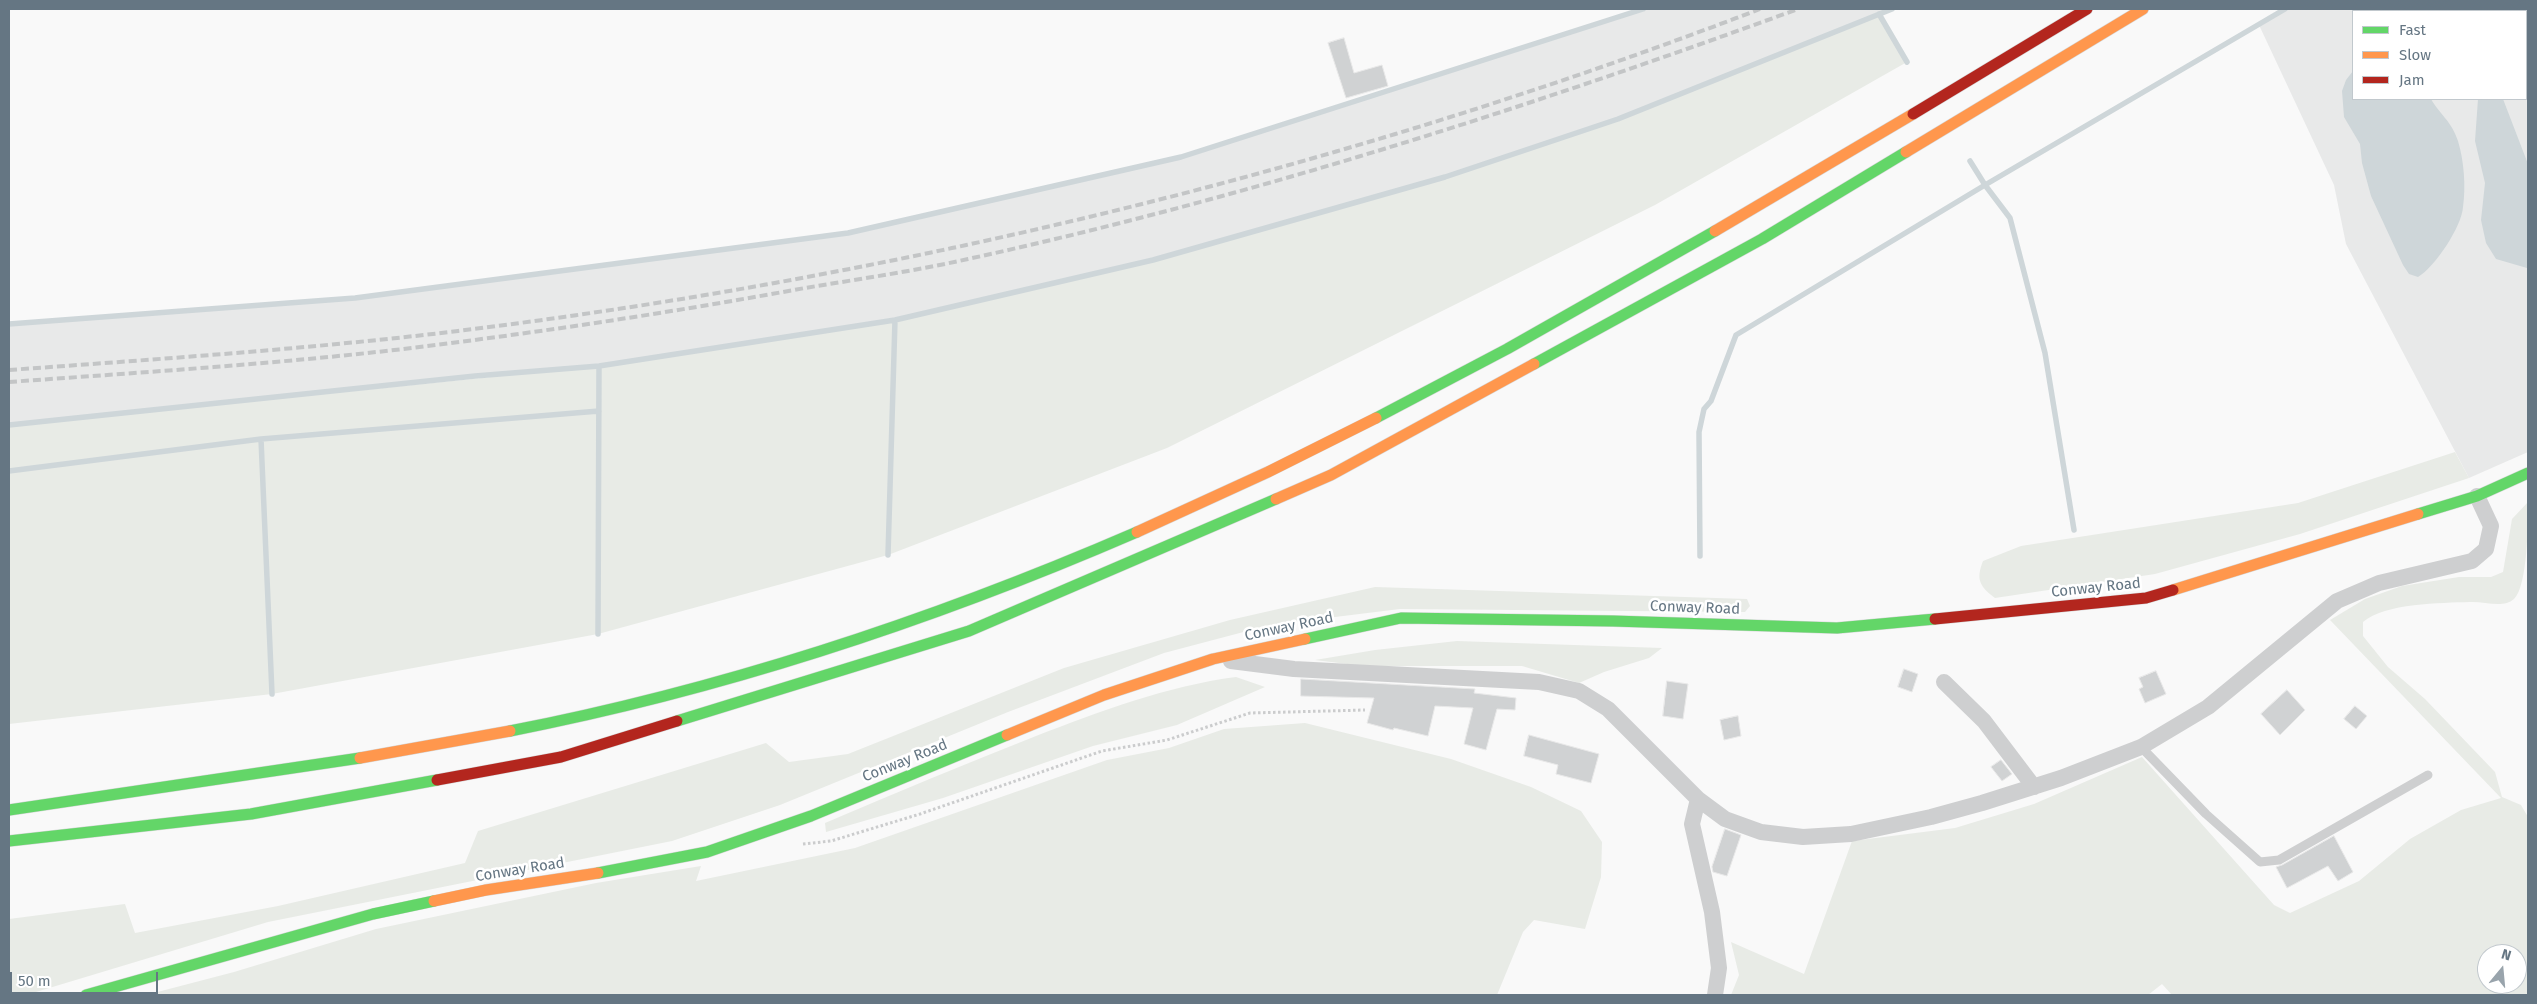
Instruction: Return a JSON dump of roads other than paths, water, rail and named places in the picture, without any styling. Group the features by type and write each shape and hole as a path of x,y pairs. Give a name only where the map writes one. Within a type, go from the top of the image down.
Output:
{"main road":[{"path":"9,810 329,765 551,724 694,688 864,635 1017,580 1140,531 1252,480 1348,432 1610,292 1782,192 2087,9"},
{"path":"9,853 251,814 561,757 978,627 1331,475 1762,239 2143,9"},
{"name":"Conway Road","path":"86,995 373,914 486,890 600,873 707,852 811,816 1104,696 1213,659 1401,618 1613,621 1837,628 2146,598 2478,496 2528,474"},
{"path":"68,789 329,765"},
{"path":"9,842 251,814"}],"street":[{"path":"1213,659 1294,669 1540,682 1579,691 1608,709 1698,799 1725,819 1761,832 1803,837 1851,834 1931,817 2034,787 2141,747 2208,707 2337,601 2379,583 2472,561 2486,549 2490,526 2478,496"},
{"path":"1944,682 1984,721 2034,787"},
{"path":"1698,799 1692,824 1712,912 1719,968 1715,995"}],"lane":[{"path":"2141,747 2206,814 2260,862 2279,860 2428,774"}],"waterway":[{"path":"9,324 355,298 848,233 1181,157 1643,9"},
{"path":"9,425 475,376 599,366 895,320 1153,260 1445,177 1618,119 1892,9"},
{"path":"1970,161 1985,185 2285,9"},
{"path":"1879,14 1907,62"},
{"path":"1700,556 1699,432 1704,409 1711,401 1736,335 1985,185 2010,218 2045,353 2074,530"},
{"path":"888,555 895,320"},
{"path":"598,634 599,366"},
{"path":"9,471 261,439 599,411"},
{"path":"261,439 272,694"}],"railway":[{"path":"9,370 178,358 458,331 625,308 790,280 955,247 1119,210 1281,167 1442,120 1602,67 1760,9"},
{"path":"9,382 291,361 459,342 676,310 948,263 1074,235 1179,208 1388,148 1594,81 1798,9"}]}
